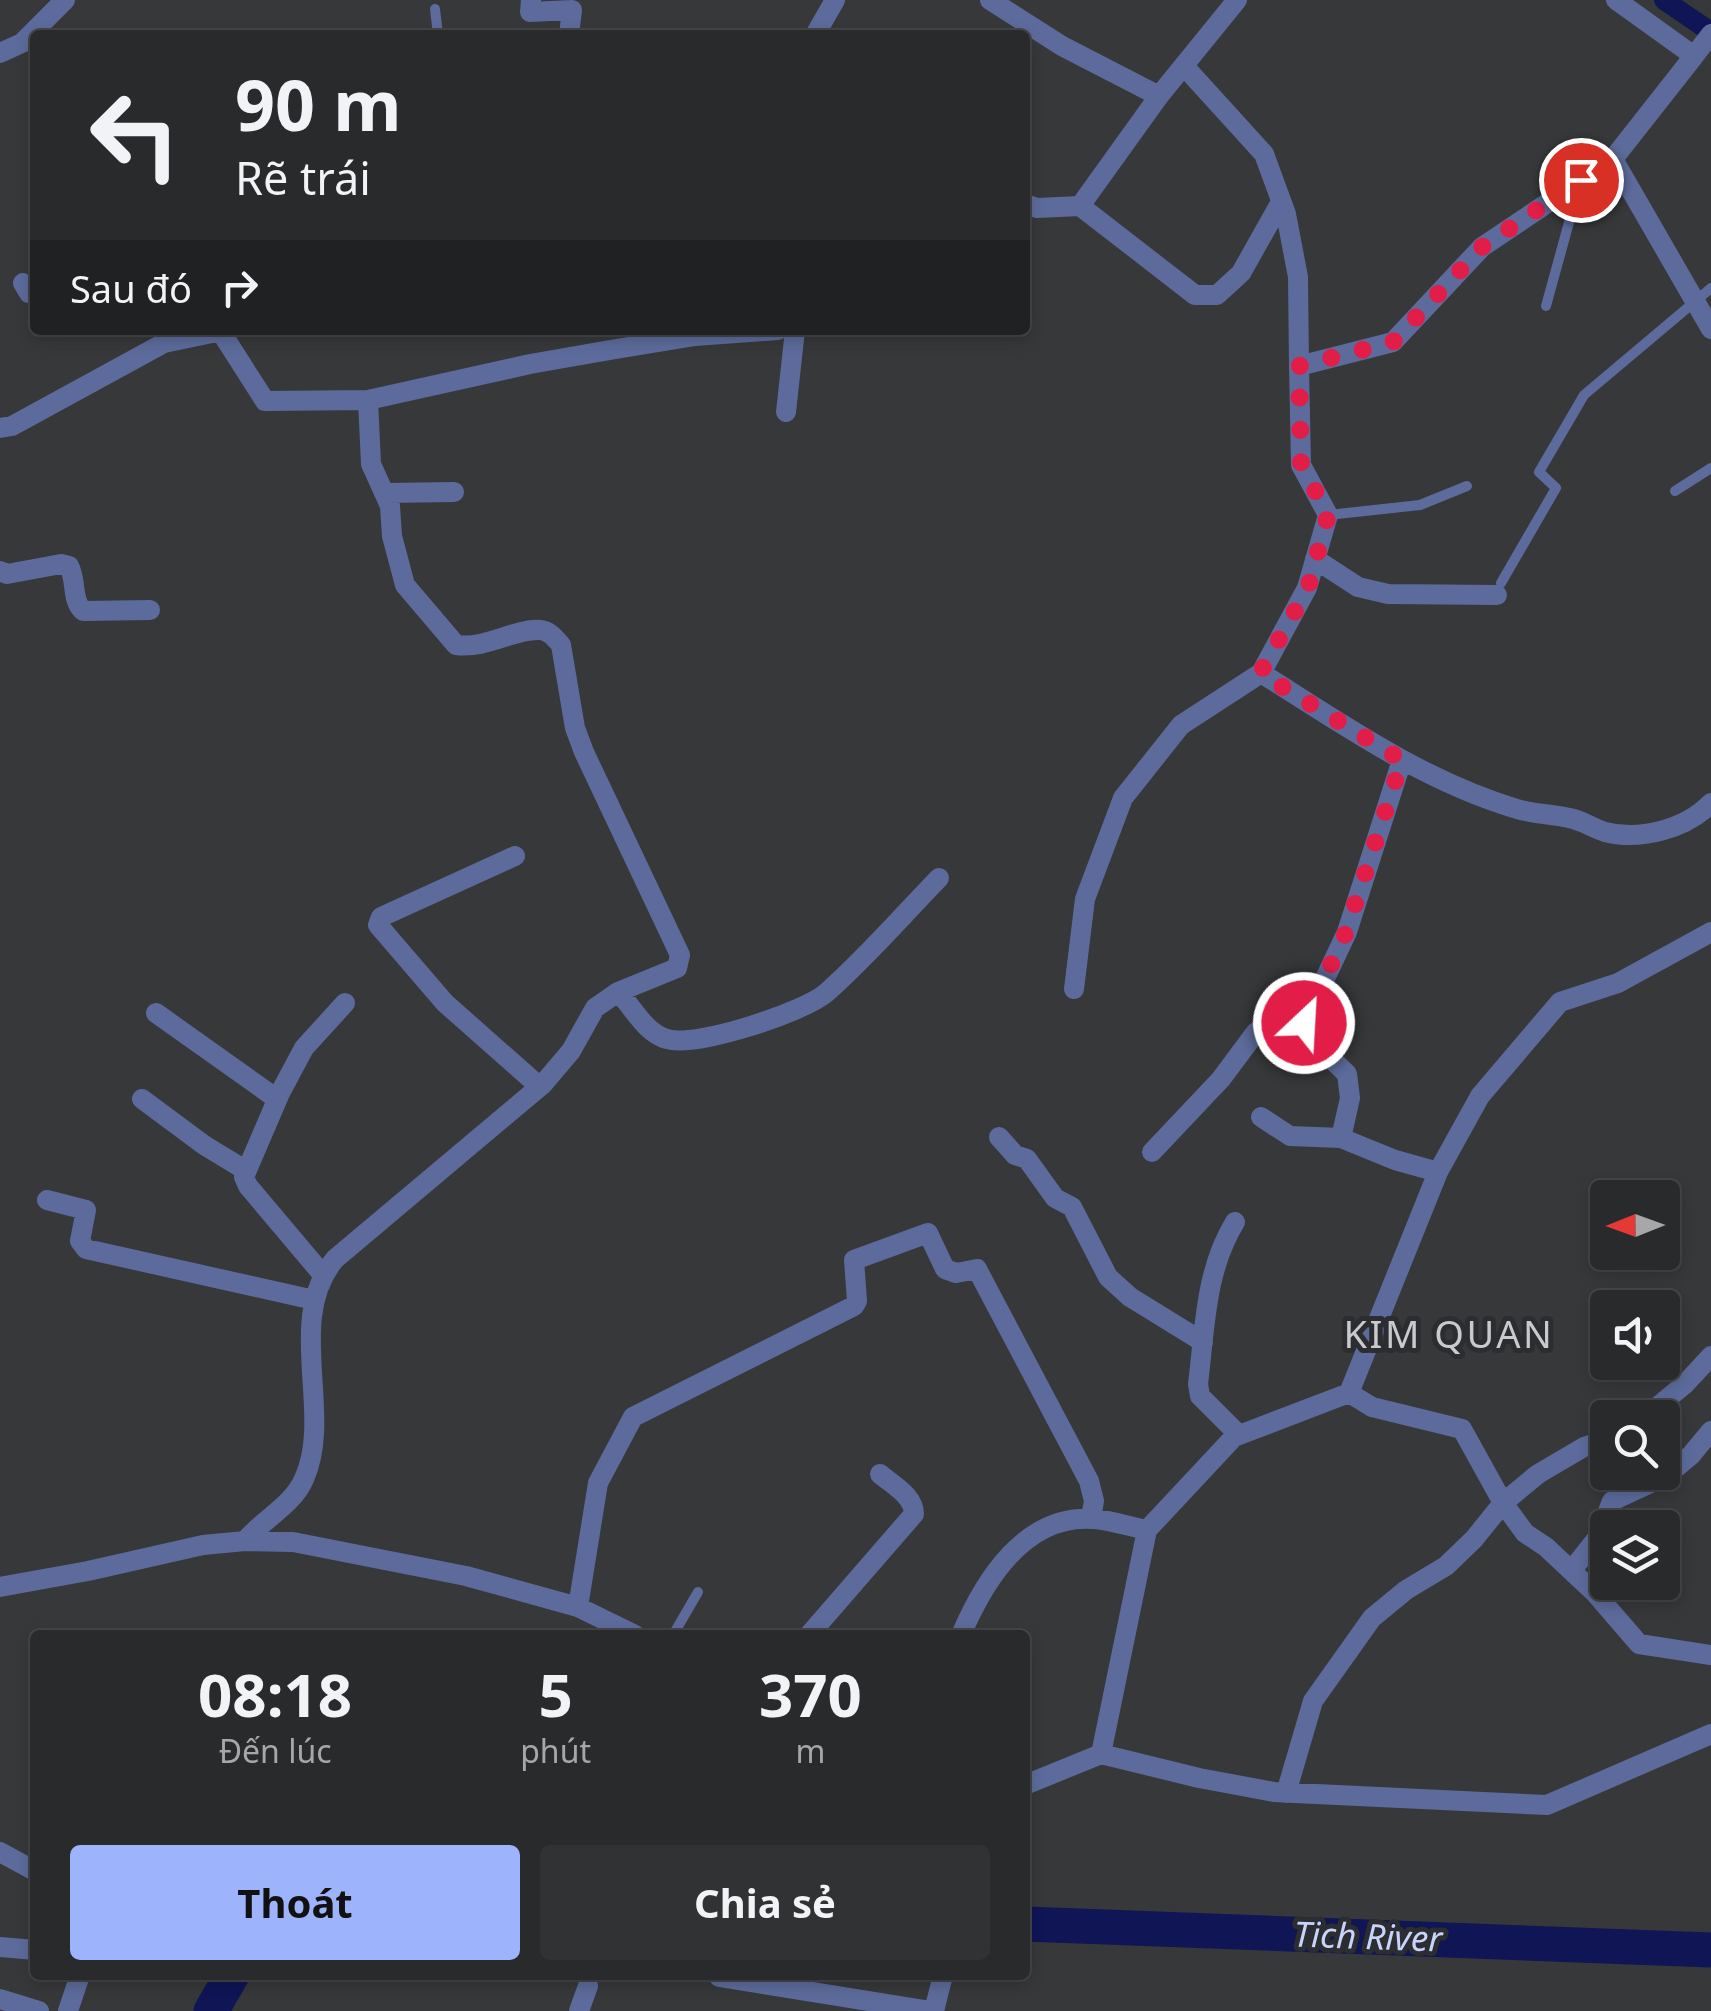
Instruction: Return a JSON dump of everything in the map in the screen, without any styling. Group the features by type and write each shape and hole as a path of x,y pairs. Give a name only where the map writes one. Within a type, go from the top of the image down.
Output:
{"street":[{"path":"43,30 65,0"},
{"path":"531,0 530,12 572,10 569,30"},
{"path":"819,30 834,0"},
{"path":"990,0 1062,46 1160,96"},
{"path":"1080,206 1160,96 1237,0"},
{"path":"1299,366 1393,342 1482,247 1613,159 1702,46 1616,0"},
{"path":"0,53 29,50"},
{"path":"1074,988 1085,899 1123,798 1181,725 1260,673 1308,588 1328,515 1301,464 1298,277 1282,202 1264,154 1184,66"},
{"path":"1613,159 1703,294 1711,329"},
{"path":"1030,206 1080,206 1195,295 1217,295 1240,272 1282,202"},
{"path":"226,335 265,401 368,400 594,353 709,335"},
{"path":"786,412 795,335"},
{"path":"0,428 12,426 161,337"},
{"path":"246,1541 290,1500 307,1473 312,1438 314,1300 322,1275 335,1259 540,1087 571,1051 594,1008 618,992 677,968 680,955 575,728 566,666 553,635 538,630 474,647 456,645 405,585 385,493 372,464 368,400"},
{"path":"385,493 454,492"},
{"path":"1315,559 1358,587 1388,594 1499,589"},
{"path":"0,572 69,566 76,604 83,610 150,610"},
{"path":"1260,673 1402,760 1519,810 1572,818 1615,834 1635,834 1686,823 1711,803"},
{"path":"1304,1023 1346,932 1402,760"},
{"path":"514,856 381,917 378,925 445,1003 540,1087"},
{"path":"618,992 643,1022 664,1039 678,1042 766,1020 823,996 940,878"},
{"path":"1100,1754 1148,1530 1238,1435 1348,1393 1438,1172 1480,1096 1560,1002 1618,983 1711,932"},
{"path":"322,1275 248,1186 245,1170 304,1048 345,1003"},
{"path":"156,1014 277,1099"},
{"path":"1152,1152 1221,1079 1256,1032 1272,1023 1304,1023"},
{"path":"1304,1023 1315,1043 1347,1074 1350,1098 1341,1138"},
{"path":"142,1099 245,1170"},
{"path":"1261,1117 1290,1136 1341,1138 1438,1172"},
{"path":"999,1137 1015,1155 1027,1159 1056,1198 1072,1207 1108,1277 1130,1297 1203,1342"},
{"path":"47,1200 86,1210 80,1240 86,1249 314,1300"},
{"path":"1235,1222 1219,1248 1210,1282 1198,1384 1200,1396 1238,1435"},
{"path":"578,1607 598,1483 619,1438 634,1417 854,1306 854,1260 928,1233 944,1270 956,1273 976,1269 1090,1481 1094,1501 1091,1518"},
{"path":"1666,1400 1711,1356"},
{"path":"1348,1393 1372,1407 1462,1428 1524,1533 1546,1546 1572,1570 1630,1629 1639,1644 1711,1656"},
{"path":"1572,1570 1598,1537 1612,1502 1666,1476 1692,1455 1711,1431"},
{"path":"1286,1793 1313,1701 1372,1618 1406,1590 1446,1566 1503,1503 1538,1474 1590,1446"},
{"path":"813,1630 914,1514 914,1504 880,1474"},
{"path":"963,1630 1003,1558 1050,1526 1091,1518 1148,1530"},
{"path":"0,1586 203,1545 293,1542 466,1576 578,1607 625,1630"},
{"path":"1030,1782 1100,1754 1199,1778 1286,1793 1547,1805 1711,1734"},
{"path":"0,1852 30,1868"},
{"path":"0,1947 30,1950"},
{"path":"68,2011 78,1980"},
{"path":"738,1980 932,2011 941,1980"},
{"path":"579,2011 588,1986"},
{"path":"0,1999 38,2011"}],"lane":[{"path":"435,10 437,30"},
{"path":"1546,306 1581,180"},
{"path":"1499,589 1556,488 1539,472 1584,396 1703,294"},
{"path":"1675,491 1711,468"},
{"path":"1328,515 1420,505 1467,486"},
{"path":"676,1630 698,1592"}],"waterway":[{"path":"1664,0 1711,32"},
{"name":"Tich River","path":"1030,1924 1711,1950"},
{"name":"Tich River","path":"211,2011 229,1980"}],"district":[{"name":"KIM QUAN","path":"1449,1335"}],"route":[{"path":"1304,1023 1346,932 1402,760 1260,673 1308,588 1328,515 1301,464 1299,366 1393,342 1482,247 1581,180"}]}
